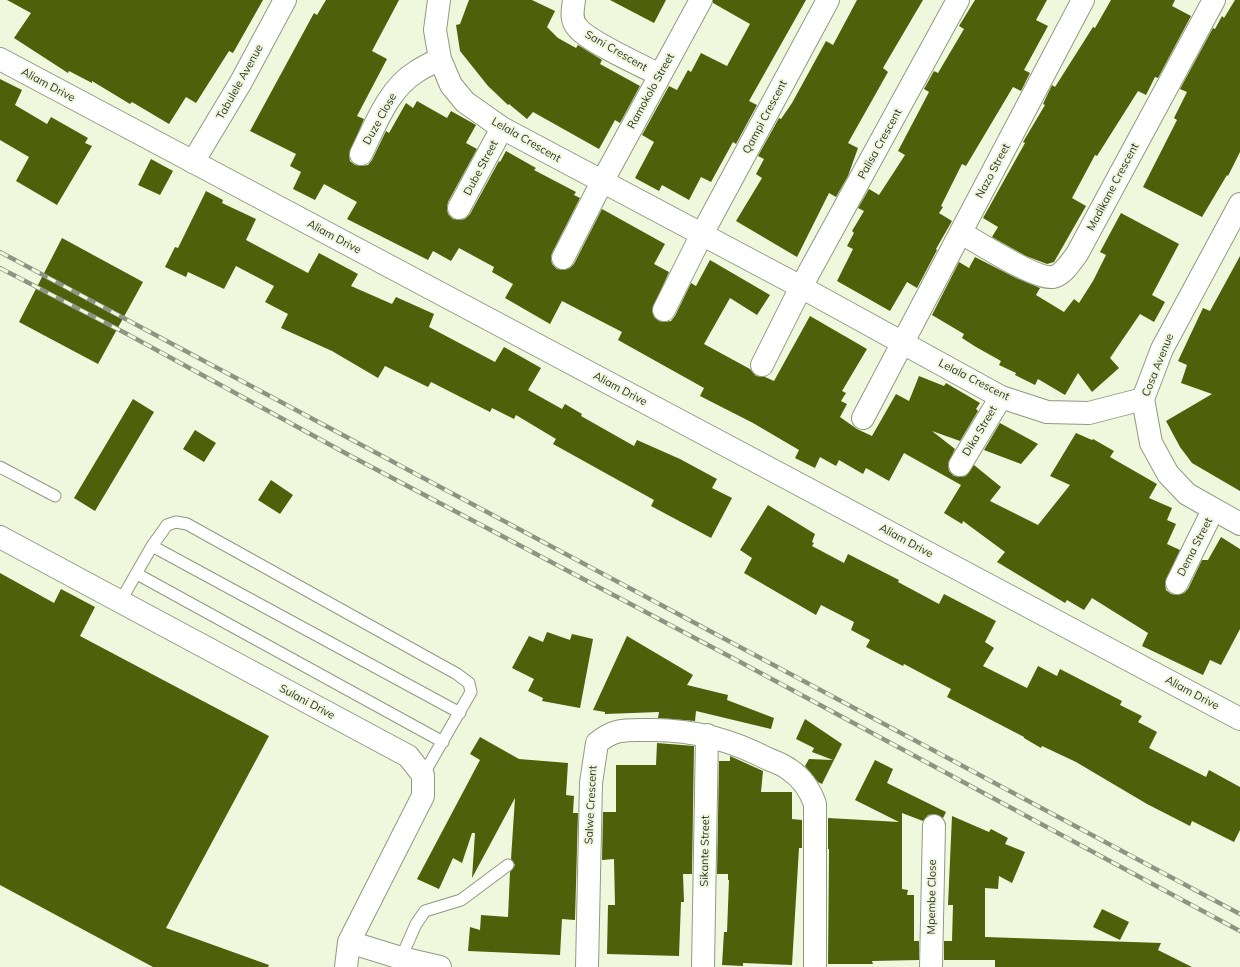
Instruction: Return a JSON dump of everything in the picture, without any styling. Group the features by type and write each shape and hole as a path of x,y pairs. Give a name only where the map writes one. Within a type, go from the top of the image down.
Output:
{"street":[{"name":"Tabulele Avenue","path":"193,162 241,82 284,0"},
{"name":"Lelala Crescent","path":"439,0 436,30 440,59 451,85 465,102 502,128 801,287 1001,397 1047,412 1089,413 1143,399"},
{"name":"Sani Crescent","path":"574,0 572,14 576,27 590,38 660,75"},
{"name":"Ramokolo Street","path":"602,182 701,0"},
{"name":"Qampi Crescent","path":"702,234 828,0"},
{"name":"Palisa Crescent","path":"801,287 958,0"},
{"name":"Nazo Street","path":"902,342 1083,0"},
{"name":"Madikane Crescent","path":"961,233 1037,275 1053,277 1065,269 1077,254 1214,0"},
{"name":"Aliam Drive","path":"0,59 1240,719"},
{"name":"Duze Close","path":"361,154 383,110 398,87 415,72 440,59"},
{"name":"Dube Street","path":"459,208 502,128"},
{"path":"563,258 602,182"},
{"name":"Cosa Avenue","path":"1240,204 1162,349 1143,399 1151,443 1168,474 1187,494 1240,524"},
{"path":"664,310 702,234"},
{"path":"762,365 801,287"},
{"path":"863,418 902,342"},
{"name":"Dika Street","path":"960,465 1001,397"},
{"name":"Dema Street","path":"1176,583 1213,510"},
{"name":"Sulani Drive","path":"0,537 408,756 423,775"},
{"name":"Salwe Crescent","path":"587,967 591,783 597,743 606,735 620,730 673,729 707,734 756,752 791,770 809,788 815,804 815,967"},
{"name":"Sikante Street","path":"703,967 707,734"},
{"path":"346,967 348,942 423,796 423,775"},
{"name":"Mpembe Close","path":"931,967 934,826"},
{"path":"348,942 402,958 440,967"}],"lane":[{"path":"0,467 55,496"},
{"path":"120,602 152,546 167,525 176,522 187,524 458,674 469,683 471,692 423,775"},
{"path":"152,546 460,713"},
{"path":"137,574 443,742"},
{"path":"402,958 416,924 425,911 461,900 508,865"}],"building":[{"path":"7,0 263,0 233,53 229,51 196,103 186,97 169,124 132,102 130,104 92,81 92,83 69,71 68,73 14,38 31,13"},
{"path":"326,0 399,0 372,51 387,59 357,116 364,119 349,155 350,161 355,165 368,165 386,131 389,133 406,103 413,108 417,101 447,118 451,111 476,125 466,143 477,149 448,202 448,214 453,219 465,219 470,214 506,151 536,168 534,170 576,192 574,195 580,198 552,253 552,264 557,269 564,270 570,268 574,264 602,209 665,244 654,264 669,272 652,310 654,317 659,321 664,322 671,321 675,316 691,283 696,286 710,260 770,295 757,315 730,298 704,344 750,369 756,376 765,377 774,381 810,316 867,349 842,391 846,393 841,401 847,404 840,417 857,429 872,436 896,394 909,401 919,376 944,386 946,383 980,403 976,409 978,411 960,441 932,431 955,449 948,464 949,471 954,476 966,476 974,465 1001,487 990,501 1038,525 1070,485 1050,476 1076,433 1092,440 1093,439 1114,451 1110,457 1157,484 1149,498 1172,508 1167,520 1176,524 1167,544 1180,550 1165,583 1166,590 1171,594 1178,595 1184,593 1188,589 1202,560 1208,560 1221,537 1240,549 1240,629 1221,665 1210,660 1203,675 1142,646 1148,633 1092,598 1084,610 1067,600 1065,603 997,562 1005,552 963,521 962,524 944,513 961,485 904,453 889,481 866,468 863,474 839,460 836,466 820,457 815,468 795,458 799,450 753,423 700,396 704,388 618,340 622,332 562,301 550,324 505,298 513,284 492,272 494,267 459,248 451,261 433,251 428,260 347,219 357,202 324,184 315,200 293,189 301,172 290,166 296,154 250,131 314,13 317,15"},
{"path":"469,0 532,0 555,11 547,27 558,38 576,48 578,45 602,60 600,64 640,86 620,123 615,120 599,149 533,112 527,119 509,104 508,105 488,86 460,51 456,25 460,24"},
{"path":"610,0 666,0 654,23"},
{"path":"713,0 806,0 749,101 757,105 736,144 733,142 711,182 701,177 689,200 662,185 659,191 635,178 654,142 642,135 669,86 677,90 688,70 691,72 701,53 727,66 750,24 713,3"},
{"path":"857,0 923,0 883,68 888,72 848,143 858,148 848,176 836,197 829,193 797,257 736,221 762,178 756,174 764,159 758,156 779,118 781,119 792,103 826,41 833,45"},
{"path":"975,0 1047,0 1036,20 1048,26 1024,70 1030,73 1021,91 1013,87 966,166 962,164 941,206 943,207 939,213 952,221 936,249 937,250 917,288 907,282 890,311 837,281 853,249 847,246 854,233 852,231 864,211 858,208 869,189 879,195 905,155 898,151 929,92 924,89 934,71 938,73 964,29 959,26"},
{"path":"1111,0 1175,0 1172,6 1191,16 1158,78 1155,77 1146,95 1138,91 1097,156 1095,155 1072,198 1086,206 1054,262 1047,264 1026,256 992,237 998,227 983,218 1025,143 1023,142 1045,105 1043,104 1052,85 1055,87 1093,27 1095,28"},
{"path":"1235,0 1240,0 1240,152 1228,176 1227,175 1202,217 1143,187 1177,120 1174,118 1187,92 1180,89 1213,28 1215,29 1222,16 1224,18"},
{"path":"0,79 22,90 15,105 47,124 51,117 88,138 85,143 92,146 57,205 16,181 29,157 0,140"},
{"path":"151,159 173,171 160,195 138,185"},
{"path":"206,191 223,200 222,203 256,219 246,240 308,273 319,253 358,274 351,286 392,304 396,297 434,314 429,327 495,362 504,347 541,368 528,390 562,409 565,404 582,414 581,416 634,446 637,440 680,459 717,479 712,488 732,498 711,538 651,506 654,500 553,444 556,439 516,415 514,419 492,408 490,412 431,382 428,387 385,366 378,378 332,351 281,328 288,314 265,302 274,286 236,266 224,289 188,272 186,277 165,267 175,247 178,248"},
{"path":"1121,213 1179,244 1152,295 1165,302 1154,322 1140,314 1110,358 1119,368 1092,392 1078,373 1065,395 1038,379 1035,385 1015,375 1016,373 999,365 1001,361 962,338 964,334 932,315 959,262 969,268 975,257 1016,278 1040,288 1036,295 1064,312 1074,299 1079,303 1093,281 1106,255 1100,252"},
{"path":"62,238 143,282 98,364 19,322"},
{"path":"1240,256 1240,491 1192,463 1180,447 1166,421 1212,394 1181,383 1187,365 1178,361 1203,308 1210,311"},
{"path":"133,399 154,412 95,511 74,498"},
{"path":"1000,423 1038,444 1021,464 984,450"},
{"path":"195,430 216,443 204,462 183,449"},
{"path":"271,480 293,495 280,514 258,500"},
{"path":"768,505 815,534 812,542 814,543 812,546 844,563 848,554 899,580 898,582 939,604 944,594 996,621 985,642 994,648 983,666 1027,688 1038,666 1057,676 1060,669 1122,701 1120,705 1142,716 1138,722 1157,732 1149,748 1206,777 1209,770 1240,787 1240,830 1234,842 1192,821 1190,826 1147,804 1076,762 1042,746 1041,748 1024,737 947,697 951,689 904,664 903,666 866,647 870,640 851,630 854,622 821,605 816,615 744,573 752,558 740,550"},
{"path":"0,573 54,603 61,589 95,607 80,636 269,736 166,928 269,965 268,967 153,967 0,885"},
{"path":"547,632 570,640 572,634 593,639 580,708 542,701 543,698 528,691 534,679 512,668 529,636 543,642"},
{"path":"627,636 693,675 687,685 728,695 727,700 774,718 771,729 696,711 695,721 658,718 659,712 605,714 605,712 593,710"},
{"path":"805,719 842,744 822,784 818,782 805,766 809,759 833,760 812,752 814,748 796,739"},
{"path":"480,737 519,759 568,763 566,795 574,796 573,813 578,813 575,920 562,919 560,955 468,951 470,927 480,930 481,915 508,917 510,872 515,865 511,859 515,798 472,878 475,833 472,833 462,863 453,858 439,889 417,879 480,760 470,754"},
{"path":"657,743 694,746 692,874 683,874 684,902 681,902 679,956 607,954 608,905 615,905 614,859 602,860 603,812 616,812 616,765 656,765"},
{"path":"730,756 763,771 761,792 792,792 792,819 802,820 802,848 799,848 792,965 743,963 743,966 722,965 724,932 727,932 729,880 728,874 717,874 719,761 730,761"},
{"path":"875,760 893,769 887,783 946,812 943,818 934,814 928,815 923,821 902,813 902,889 908,890 907,895 914,895 914,941 919,941 919,960 872,961 873,964 828,964 828,818 899,822 855,800"},
{"path":"952,816 989,832 991,829 1008,838 1005,844 1025,852 1012,883 999,876 998,889 985,888 985,937 1161,943 1158,950 1192,967 995,967 995,960 944,960 944,941 952,941 953,905 948,905"},
{"path":"1102,909 1129,922 1120,940 1093,927"}],"railway":[{"path":"0,252 1240,914"},
{"path":"0,268 129,335 347,454 742,663 1240,931"}]}
